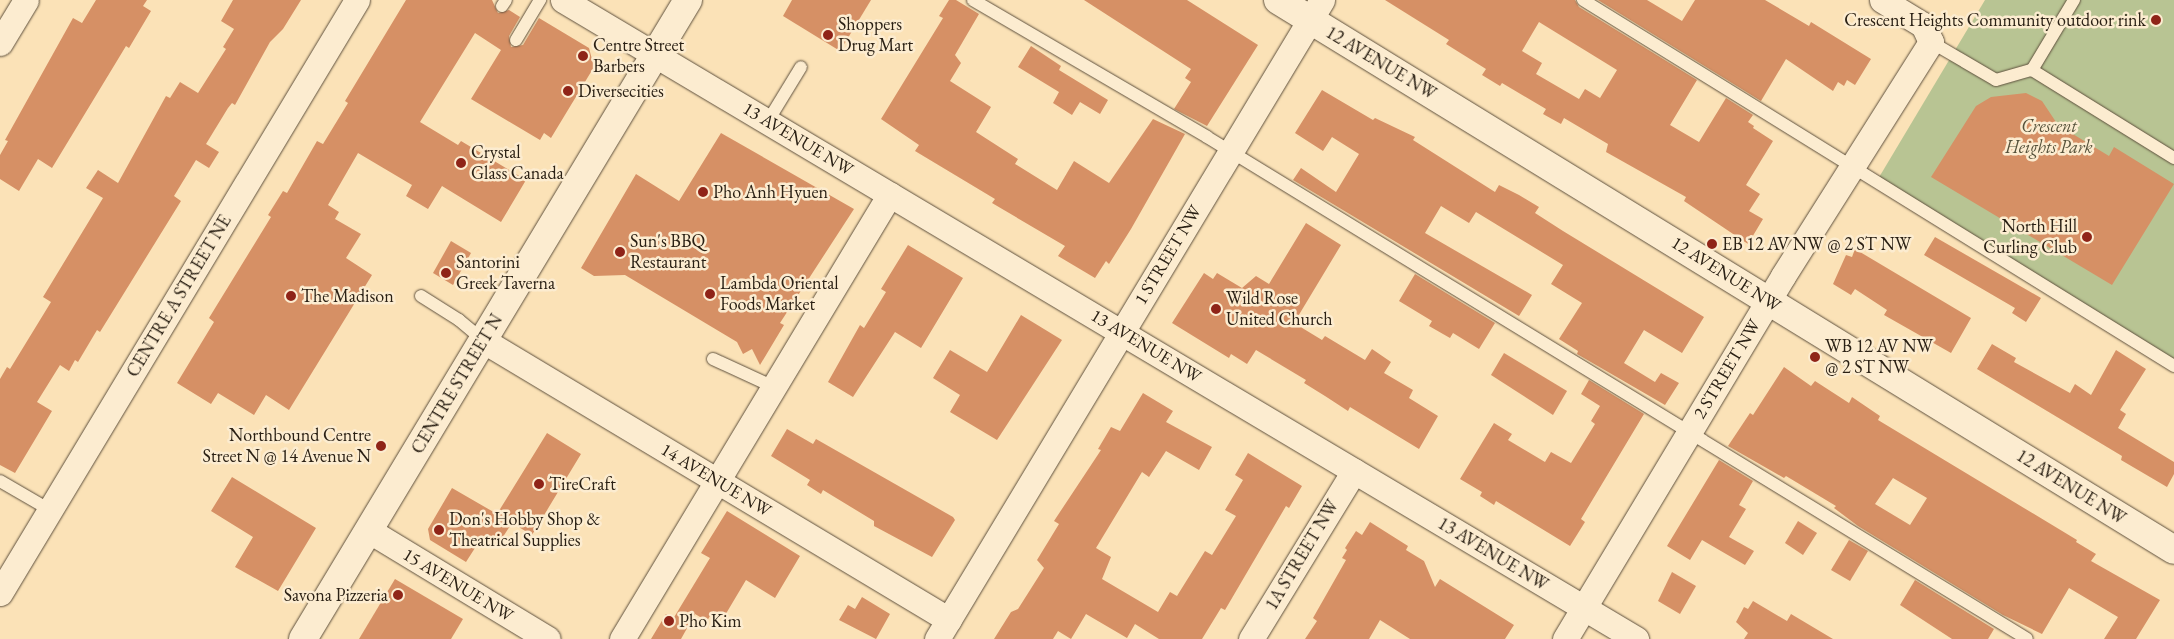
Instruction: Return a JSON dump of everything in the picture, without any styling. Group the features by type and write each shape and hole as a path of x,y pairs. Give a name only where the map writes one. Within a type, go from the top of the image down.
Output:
{"street":[{"path":"0,43 26,0"},
{"name":"CENTRE A STREET NE","path":"0,593 357,0"},
{"name":"13 AVENUE NW","path":"563,0 1636,639"},
{"name":"CENTRE STREET N","path":"303,639 688,0"},
{"name":"12 AVENUE NW","path":"1278,0 1316,10 1768,300 2174,550"},
{"path":"1882,0 1927,33"},
{"name":"1 STREET NW","path":"943,630 1316,10"},
{"name":"2 STREET NW","path":"1565,639 1768,300 1852,168 1927,33"},
{"path":"622,639 890,194"},
{"name":"14 AVENUE NW","path":"484,341 717,481 943,630"},
{"name":"1A STREET NW","path":"1251,639 1354,470"},
{"name":"15 AVENUE NW","path":"368,530 548,639"}],"lane":[{"path":"516,40 540,0"},
{"path":"973,0 1230,152 1690,431 2027,639"},
{"path":"1583,0 2174,366"},
{"path":"1927,33 1996,80 2032,70 2074,0"},
{"path":"768,121 801,67"},
{"path":"2032,70 2174,158"},
{"path":"421,296 459,320 484,341"},
{"path":"713,359 774,387"},
{"path":"0,481 50,510"}],"green space":[{"name":"Crescent Heights Park","path":"1985,0 2174,0 2174,360 1878,179"}],"building":[{"path":"96,0 147,0 143,6 151,11 129,48 126,46 52,168 38,159 19,191 0,179 0,155 8,141 5,140 73,18 82,23"},
{"path":"233,0 301,0 283,29 270,42 235,105 232,103 228,108 206,144 219,152 209,168 196,160 174,196 181,201 100,332 97,330 78,362 75,360 69,371 60,365 37,402 52,411 15,473 0,465 0,379 7,367 10,369 51,302 43,297 103,198 86,188 98,170 118,183 166,96 170,98 180,82 198,93 226,49 223,47 234,29 221,21"},
{"path":"406,0 492,0 498,13 509,10 520,17 509,36 511,47 523,45 539,18 589,48 594,67 551,138 544,133 540,140 471,99 501,50 475,33 420,122 458,145 461,141 526,180 501,222 442,186 428,209 406,196 412,185 358,153 328,205 339,212 335,219 361,234 346,258 372,275 289,410 266,395 254,415 218,393 211,404 177,383 214,322 209,318 271,217 268,215 283,191 287,193 317,141 323,144 348,103 345,101"},
{"path":"792,0 871,0 840,51 783,16"},
{"path":"949,0 956,0 979,14 955,55 961,63 950,81 991,107 976,132 1018,159 1015,164 1057,190 1074,161 1109,183 1153,119 1185,134 1131,229 1109,264 1106,261 1095,278 1058,256 1065,246 992,203 995,199 915,151 919,145 881,119 943,18 939,16"},
{"path":"1084,0 1187,0 1258,45 1207,126 1174,109 1191,82 1185,78 1191,69"},
{"path":"1385,0 1575,0 1579,7 1697,80 1670,125 1699,142 1726,98 1753,115 1748,122 1754,126 1753,128 1773,141 1746,185 1760,194 1749,211 1763,219 1748,244 1684,201 1686,197 1606,152 1608,144 1564,118 1561,124 1543,114 1546,109 1502,83 1500,86 1482,75 1486,69 1446,44 1449,40","holes":["1539,22 1617,70 1600,98 1585,89 1579,99 1536,74 1542,63 1522,51"]},
{"path":"1598,0 1647,0 1682,21 1695,0 1765,0 1809,26 1811,22 1871,59 1855,85 1847,80 1844,86 1838,82 1833,91 1786,59 1761,101"},
{"path":"1031,46 1061,66 1059,70 1108,100 1100,114 1080,102 1072,115 1053,103 1059,92 1018,67"},
{"path":"1322,90 1373,120 1375,118 1415,137 1413,140 1495,192 1499,185 1519,195 1539,207 1535,213 1704,317 1682,353 1644,330 1624,363 1655,382 1661,373 1679,383 1665,405 1577,354 1578,351 1559,339 1582,303 1551,284 1563,265 1476,212 1469,223 1441,206 1425,233 1532,295 1519,316 1293,180 1301,168 1336,192 1359,154 1332,137 1323,151 1295,133"},
{"name":"North Hill Curling Club","path":"2026,93 2042,101 2058,125 2109,156 2114,147 2174,184 2112,285 1931,177 1976,106 1991,97"},
{"path":"721,133 854,209 780,323 784,325 760,365 752,349 743,354 737,342 625,275 594,276 581,268 636,174 679,201"},
{"path":"1306,223 1341,245 1294,323 1322,340 1325,336 1365,360 1372,349 1391,362 1384,373 1413,390 1409,398 1438,416 1419,449 1350,407 1348,411 1304,383 1306,380 1256,350 1247,364 1231,354 1229,358 1172,323 1204,273 1213,279 1217,273 1242,288 1256,276 1269,284"},
{"path":"1935,237 2041,298 2026,322 2012,313 2015,308 1924,255"},
{"name":"Santorini Greek Taverna","path":"451,241 471,253 453,285 433,273"},
{"path":"908,245 963,278 921,348 895,332 853,397 828,382 860,325 864,328 886,292 881,289"},
{"path":"1855,249 1971,318 1951,353 1884,315 1887,310 1855,289 1851,295 1833,284 1846,255 1852,257"},
{"path":"1415,274 1495,323 1479,349 1453,333 1450,338 1429,326 1432,321 1399,301"},
{"path":"1021,315 1062,340 997,440 950,412 960,395 933,378 950,350 987,372"},
{"path":"1992,344 2016,358 2014,362 2070,393 2075,384 2091,395 2116,350 2146,369 2120,410 2126,414 2118,428 2174,462 2174,474 2167,487 2121,460 2122,456 1977,369"},
{"path":"1504,353 1567,391 1553,415 1491,375"},
{"path":"1784,367 1811,386 1815,381 1849,403 1852,397 1880,416 1878,420 2077,540 2076,542 2096,554 2091,561 2160,600 2136,639 2104,639 2118,617 2069,588 2042,634 2003,615 1858,526 1834,508 1836,506 1786,476 1784,478 1728,446 1750,413 1753,415","holes":["1893,478 1927,498 1910,525 1875,504"]},
{"path":"1589,380 1644,414 1581,519 1585,522 1570,546 1496,501 1494,505 1480,496 1482,492 1460,479 1494,423 1512,434 1508,440 1545,462 1551,452 1571,463 1595,424 1591,421 1600,406 1581,394"},
{"path":"1143,393 1173,411 1166,422 1212,447 1199,470 1166,451 1149,477 1142,472 1096,548 1111,557 1102,579 1158,612 1170,592 1177,596 1205,551 1212,555 1236,516 1225,510 1243,480 1235,475 1248,453 1302,486 1289,508 1286,506 1225,610 1221,608 1202,639 1159,639 1135,624 1127,638 1086,614 1071,639 1058,631 1053,639 994,639 1011,612 1018,609 1044,568 1037,560 1059,524 1054,521 1101,450 1098,449 1111,427 1120,431"},
{"path":"787,429 813,444 816,439 953,517 955,520 932,557 874,526 874,521 823,490 821,494 807,485 810,480 771,456"},
{"path":"547,433 581,454 532,535 512,523 497,546 482,537 466,562 430,540 428,529 452,488 497,514"},
{"path":"1719,460 1753,481 1739,505 1746,509 1729,537 1754,551 1745,565 1702,540 1690,560 1667,546"},
{"path":"232,477 316,528 278,591 235,567 253,537 211,511"},
{"path":"727,511 800,556 775,598 746,580 724,617 713,611 707,621 695,614 681,639 651,639 666,614 673,619 710,558 701,553"},
{"path":"1798,521 1817,533 1803,555 1785,543"},
{"path":"1370,522 1408,546 1406,550 1424,561 1435,587 1440,579 1514,625 1505,639 1410,639 1380,620 1369,639 1305,639 1317,621 1313,618 1346,560 1342,558 1347,550 1345,548 1356,531 1362,535"},
{"path":"1849,540 1868,551 1850,581 1831,570"},
{"path":"1672,572 1696,586 1680,614 1658,601"},
{"path":"395,579 463,619 451,639 359,639"},
{"path":"1915,580 1994,629 1988,639 1952,639 1900,605"},
{"path":"862,597 890,614 876,639 839,620 848,605 855,609"},
{"path":"1753,601 1787,621 1791,614 1833,639 1744,639 1748,633 1736,622 1744,607 1748,609"}],"place":[{"name":"Crescent Heights Community outdoor rink","path":"2156,20"},
{"name":"Shoppers Drug Mart","path":"828,35"},
{"name":"Centre Street Barbers","path":"583,56"},
{"name":"Diversecities","path":"568,91"},
{"name":"Crystal Glass Canada","path":"461,163"},
{"name":"Pho Anh Hyuen","path":"703,192"},
{"name":"North Hill Curling Club","path":"2087,237"},
{"name":"EB 12 AV NW @ 2 ST NW","path":"1712,244"},
{"name":"Sun's BBQ Restaurant","path":"620,252"},
{"name":"Santorini Greek Taverna","path":"446,273"},
{"name":"Lambda Oriental Foods Market","path":"710,294"},
{"name":"The Madison","path":"291,296"},
{"name":"Wild Rose United Church","path":"1216,309"},
{"name":"WB 12 AV NW @ 2 ST NW","path":"1815,357"},
{"name":"Northbound Centre Street N @ 14 Avenue N","path":"381,446"},
{"name":"TireCraft","path":"539,484"},
{"name":"Don's Hobby Shop & Theatrical Supplies","path":"439,530"},
{"name":"Savona Pizzeria","path":"398,595"},
{"name":"Pho Kim","path":"669,621"}]}
